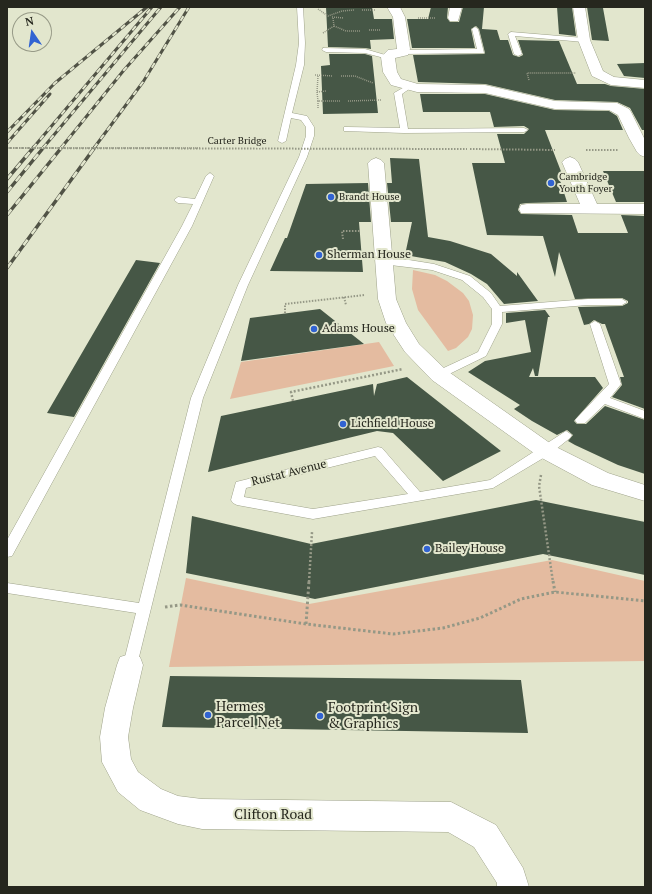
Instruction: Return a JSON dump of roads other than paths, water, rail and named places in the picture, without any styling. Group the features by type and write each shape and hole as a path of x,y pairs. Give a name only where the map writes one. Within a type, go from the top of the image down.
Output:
{"street":[{"path":"579,7 584,40 597,73 604,79 618,82 645,84"},
{"path":"396,12 404,52 393,53 388,57 390,72 402,84 485,89 555,105 612,106 624,112 636,138 645,152"},
{"path":"570,162 590,208"},
{"path":"376,163 385,262 386,293 396,323 412,348 433,369 546,451 600,479 645,493"},
{"path":"527,209 645,209"},
{"name":"Clifton Road","path":"130,665 119,708 114,737 117,762 128,782 151,800 178,810 202,814 451,817 485,836 512,879 513,887"}],"lane":[{"path":"282,141 298,80 301,59 300,7"},
{"path":"404,52 481,52 475,29"},
{"path":"518,54 511,34 584,40"},
{"path":"326,50 365,51 388,57"},
{"path":"402,84 398,92 404,131"},
{"path":"130,665 197,398 243,285 303,157 310,136 310,127 304,118 288,115"},
{"path":"347,130 524,130"},
{"path":"7,552 88,408 199,202 210,176"},
{"path":"178,200 199,202"},
{"path":"385,262 409,262 434,266 466,278 487,295 497,308 497,324 482,354 433,369"},
{"path":"497,308 589,306 622,302"},
{"path":"581,420 603,399 615,384 595,324"},
{"path":"603,399 645,415"},
{"name":"Rustat Avenue","path":"417,496 378,451 240,486 237,500 313,514 494,484 546,451 566,435"},
{"path":"7,588 144,609"}],"railway":[{"path":"7,132 55,83 147,7"},
{"path":"33,148 152,7"},
{"path":"43,148 161,7"},
{"path":"61,148 124,70 180,7"},
{"path":"94,148 143,82 189,7"},
{"path":"7,143 50,94"},
{"path":"7,179 34,147"},
{"path":"7,192 44,147"},
{"path":"7,215 62,147"},
{"path":"7,268 95,147"}],"place":[{"name":"Cambridge Youth Foyer","path":"551,183"},
{"name":"Brandt House","path":"331,197"},
{"name":"Sherman House","path":"319,255"},
{"name":"Adams House","path":"314,329"},
{"name":"Lichfield House","path":"343,424"},
{"name":"Bailey House","path":"427,549"},
{"name":"Hermes Parcel Net","path":"208,715"},
{"name":"Footprint Sign & Graphics","path":"320,716"}]}
